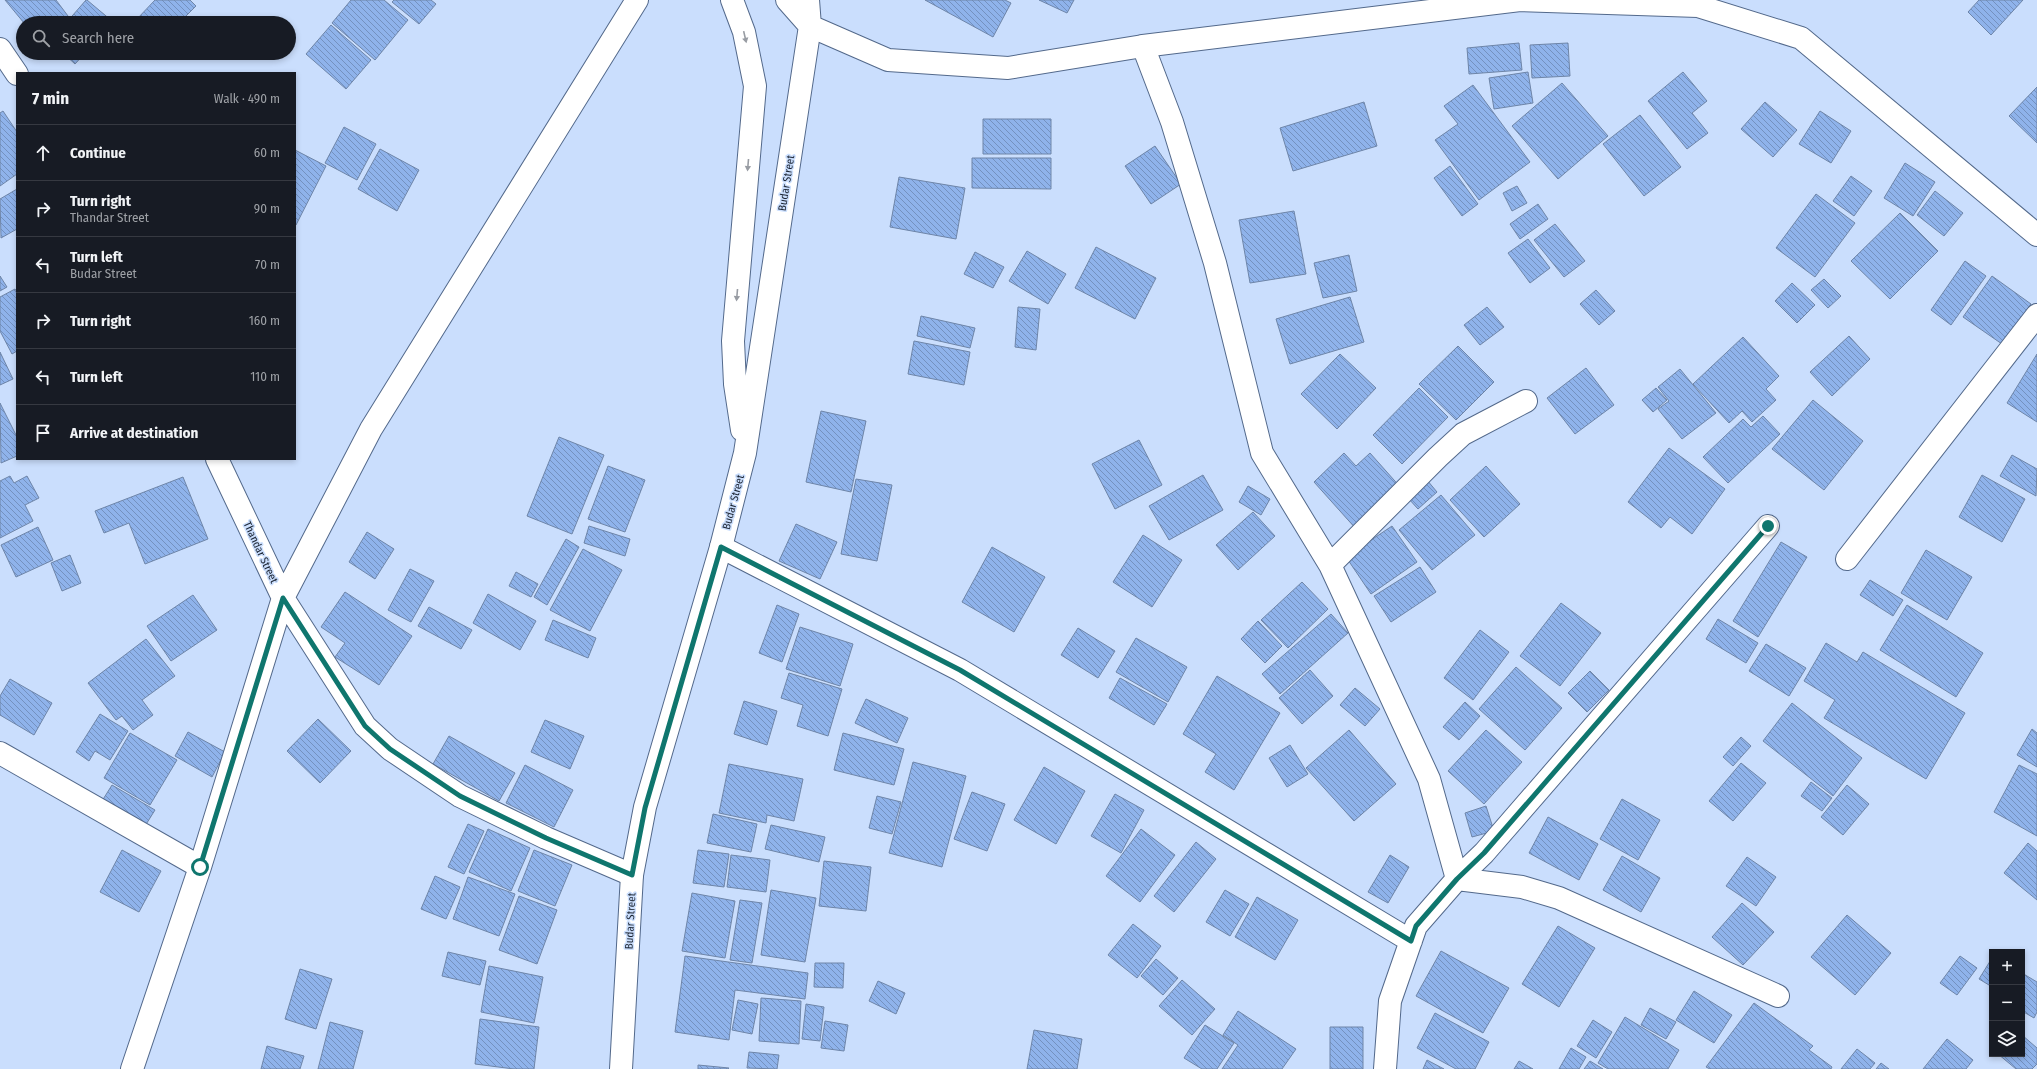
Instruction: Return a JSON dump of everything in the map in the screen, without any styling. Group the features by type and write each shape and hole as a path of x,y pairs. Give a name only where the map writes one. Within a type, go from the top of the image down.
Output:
{"street":[{"path":"132,1069 200,867 283,598 371,429 637,0"},
{"path":"732,0 744,32 755,86 733,341 735,384 745,453"},
{"path":"786,0 810,26 888,60 1008,68 1143,46 1520,0 1647,2 1698,6 1801,38 2037,235"},
{"name":"Budar Street","path":"621,1069 632,875 645,808 721,547 745,453 810,26 808,0"},
{"path":"1143,46 1172,122 1215,263 1262,453 1330,565 1429,780 1457,879"},
{"path":"0,50 16,73"},
{"path":"1847,559 2037,315"},
{"path":"1330,565 1463,434 1526,401"},
{"name":"Thandar Street","path":"217,460 283,598 365,726 390,749 460,796 546,838 632,875"},
{"path":"1385,1069 1390,1001 1416,926 1457,879 1484,853 1768,526"},
{"path":"721,547 960,670 1411,941"},
{"path":"0,753 200,867"},
{"path":"1457,879 1522,887 1559,898 1778,996"}],"building":[{"path":"5,0 56,0 68,16 18,16"},
{"path":"87,0 106,16 72,16"},
{"path":"155,0 190,0 196,6 186,16 140,16"},
{"path":"351,0 384,0 408,20 375,60 332,23"},
{"path":"394,0 431,0 436,4 419,24 392,2"},
{"path":"925,0 1005,0 1011,3 993,37"},
{"path":"1039,0 1074,0 1067,13"},
{"path":"1979,0 2023,0 1991,35 1968,12"},
{"path":"331,25 371,60 346,89 306,54"},
{"path":"1519,43 1522,70 1469,74 1467,48"},
{"path":"1568,43 1570,76 1532,78 1530,45"},
{"path":"71,60 79,60 75,64"},
{"path":"1528,72 1533,103 1494,109 1489,78"},
{"path":"1683,72 1707,101 1692,113 1708,133 1687,149 1648,101"},
{"path":"1562,83 1608,136 1558,179 1512,126"},
{"path":"1473,85 1530,162 1479,200 1435,140 1458,124 1444,106"},
{"path":"2037,87 2037,143 2009,116"},
{"path":"1364,102 1377,146 1293,171 1280,128"},
{"path":"1765,102 1797,130 1773,157 1741,129"},
{"path":"3,111 16,130 16,175 0,186 0,113"},
{"path":"1820,111 1851,131 1831,163 1799,144"},
{"path":"1640,115 1681,167 1644,196 1603,144"},
{"path":"983,119 1051,119 1051,154 983,154"},
{"path":"344,127 376,144 357,180 325,163"},
{"path":"1155,146 1181,184 1151,204 1125,166"},
{"path":"380,149 419,170 397,211 358,189"},
{"path":"296,151 326,166 296,225"},
{"path":"972,158 1051,158 1051,189 972,188"},
{"path":"1905,163 1935,182 1913,216 1884,198"},
{"path":"1450,166 1478,204 1462,216 1434,178"},
{"path":"1851,176 1872,191 1854,216 1833,201"},
{"path":"899,177 965,188 956,239 890,227"},
{"path":"1517,186 1527,203 1512,211 1503,193"},
{"path":"16,190 16,230 1,238 0,199"},
{"path":"1935,191 1963,213 1944,236 1917,215"},
{"path":"1816,194 1855,223 1815,277 1776,248"},
{"path":"1538,204 1548,219 1520,239 1510,224"},
{"path":"1294,211 1306,274 1250,283 1239,220"},
{"path":"1900,213 1938,251 1890,299 1851,261"},
{"path":"1555,224 1585,261 1564,277 1534,240"},
{"path":"1528,239 1550,268 1530,283 1508,253"},
{"path":"1096,247 1156,278 1135,319 1075,288"},
{"path":"1027,251 1066,274 1048,304 1009,281"},
{"path":"975,252 1004,267 993,288 964,274"},
{"path":"1349,255 1357,291 1323,298 1314,263"},
{"path":"1965,261 1986,276 1951,325 1931,310"},
{"path":"0,276 7,287 0,291"},
{"path":"1992,276 2031,304 2002,344 1963,317"},
{"path":"1824,279 1841,296 1828,308 1811,290"},
{"path":"1792,283 1815,305 1797,323 1775,301"},
{"path":"15,289 16,290 16,352 12,354 0,331 0,297"},
{"path":"1596,290 1615,311 1599,325 1580,304"},
{"path":"1350,297 1364,342 1290,364 1276,319"},
{"path":"1018,307 1040,309 1036,350 1015,347"},
{"path":"1487,307 1504,327 1480,345 1464,325"},
{"path":"921,316 975,328 970,348 917,336"},
{"path":"1849,336 1870,359 1832,396 1810,372"},
{"path":"1743,337 1779,376 1766,389 1776,400 1752,422 1742,411 1729,423 1693,384"},
{"path":"914,341 970,352 964,385 908,374"},
{"path":"1458,346 1494,382 1456,420 1419,384"},
{"path":"0,352 13,379 0,385"},
{"path":"1340,354 1376,388 1337,429 1301,394"},
{"path":"2037,354 2037,422 2007,403"},
{"path":"1586,368 1614,405 1575,434 1547,398"},
{"path":"1680,369 1716,413 1682,439 1658,409 1669,401 1658,387"},
{"path":"1419,388 1448,417 1402,464 1373,435"},
{"path":"1656,388 1667,400 1653,412 1642,400"},
{"path":"1813,400 1863,441 1824,490 1772,449"},
{"path":"0,403 16,435 16,456 1,463"},
{"path":"821,411 866,421 851,492 806,482"},
{"path":"1763,416 1780,434 1728,483 1703,457 1743,419 1751,427"},
{"path":"559,437 604,455 572,534 527,516"},
{"path":"1139,440 1162,485 1115,509 1092,464"},
{"path":"1669,448 1725,489 1692,534 1670,517 1661,528 1628,502"},
{"path":"1344,453 1356,466 1370,453 1402,489 1357,530 1314,482"},
{"path":"2012,455 2037,469 2036,496 2000,476"},
{"path":"608,466 645,480 625,532 588,519"},
{"path":"1486,466 1520,504 1484,537 1450,500"},
{"path":"1203,475 1223,510 1169,540 1149,506"},
{"path":"1982,475 2025,499 2002,542 1959,517"},
{"path":"10,476 14,483 27,476 39,498 25,505 33,521 0,538 0,481"},
{"path":"183,477 208,539 145,564 129,523 104,533 95,511"},
{"path":"856,479 892,485 877,561 841,554"},
{"path":"1427,480 1437,492 1418,509 1408,498"},
{"path":"1248,486 1270,499 1261,515 1239,502"},
{"path":"1441,495 1475,535 1432,570 1399,530"},
{"path":"1253,512 1275,536 1238,570 1216,545"},
{"path":"796,524 837,542 820,579 779,561"},
{"path":"589,526 630,539 625,556 584,543"},
{"path":"1392,526 1417,562 1371,594 1346,557"},
{"path":"38,527 53,560 16,577 1,545"},
{"path":"367,532 394,549 375,579 349,562"},
{"path":"1143,535 1182,560 1152,607 1113,582"},
{"path":"566,539 579,547 547,605 534,597"},
{"path":"1781,542 1807,557 1758,637 1733,621"},
{"path":"992,547 1045,577 1014,632 962,602"},
{"path":"583,549 622,570 590,631 550,610"},
{"path":"1926,550 1972,577 1947,620 1901,593"},
{"path":"70,555 81,583 62,591 51,563"},
{"path":"1420,567 1436,592 1391,622 1374,596"},
{"path":"410,569 434,581 411,622 388,610"},
{"path":"516,572 538,584 531,597 509,586"},
{"path":"1870,580 1903,600 1893,616 1860,595"},
{"path":"1302,582 1328,609 1288,648 1261,620"},
{"path":"345,592 412,636 379,685 335,657 345,643 321,627"},
{"path":"488,594 536,621 520,650 473,623"},
{"path":"193,595 217,630 171,661 147,626"},
{"path":"1561,603 1601,633 1560,686 1520,656"},
{"path":"777,605 799,614 782,662 759,653"},
{"path":"1907,605 1983,653 1956,697 1880,650"},
{"path":"429,607 472,630 461,649 418,626"},
{"path":"1331,614 1348,633 1280,694 1262,674"},
{"path":"1718,619 1758,643 1746,663 1706,639"},
{"path":"553,620 596,638 588,658 545,640"},
{"path":"1258,621 1282,646 1265,663 1241,639"},
{"path":"800,627 853,644 840,686 786,669"},
{"path":"1078,628 1115,651 1098,678 1061,655"},
{"path":"1480,630 1509,652 1473,700 1444,678"},
{"path":"1136,638 1187,667 1168,702 1116,672"},
{"path":"146,639 175,676 142,700 153,715 133,730 122,716 116,720 88,683"},
{"path":"1826,643 1857,662 1863,652 1965,713 1926,779 1824,718 1835,700 1804,681"},
{"path":"1766,644 1806,668 1789,696 1749,671"},
{"path":"1516,667 1562,708 1525,750 1479,709"},
{"path":"1310,670 1333,696 1302,724 1279,698"},
{"path":"1590,671 1609,690 1587,712 1568,693"},
{"path":"789,673 842,689 828,736 797,726 803,705 781,698"},
{"path":"1217,676 1280,713 1234,790 1205,772 1216,754 1183,734"},
{"path":"1120,678 1167,704 1154,725 1109,698"},
{"path":"10,679 52,703 34,735 0,715 0,696"},
{"path":"1355,688 1380,709 1365,726 1340,705"},
{"path":"866,699 908,718 897,743 855,723"},
{"path":"744,701 777,711 767,745 734,734"},
{"path":"1465,702 1480,716 1459,740 1443,727"},
{"path":"1792,703 1862,758 1833,796 1763,741"},
{"path":"100,714 128,731 110,760 95,751 89,761 76,752"},
{"path":"318,719 351,751 320,783 287,751"},
{"path":"545,720 584,736 570,769 531,752"},
{"path":"2032,729 2037,733 2037,767 2017,755"},
{"path":"1349,730 1396,784 1354,821 1306,768"},
{"path":"1486,730 1522,762 1484,804 1448,771"},
{"path":"188,732 225,752 212,777 175,756"},
{"path":"130,733 177,760 150,805 104,778"},
{"path":"843,733 904,749 894,785 834,770"},
{"path":"449,736 515,773 499,801 433,764"},
{"path":"1741,737 1751,746 1733,766 1723,757"},
{"path":"1290,745 1308,774 1287,787 1269,758"},
{"path":"913,762 966,776 942,867 889,853"},
{"path":"1741,763 1766,783 1733,821 1709,801"},
{"path":"729,764 803,779 794,821 767,815 766,823 719,813"},
{"path":"525,765 573,790 554,827 506,803"},
{"path":"2019,765 2037,774 2037,836 1994,812"},
{"path":"1044,767 1085,791 1056,844 1014,820"},
{"path":"1811,782 1832,798 1822,811 1801,796"},
{"path":"112,785 155,810 145,826 102,801"},
{"path":"1847,785 1869,804 1843,835 1821,817"},
{"path":"972,792 1005,804 987,851 954,839"},
{"path":"1115,794 1144,810 1121,853 1091,836"},
{"path":"877,796 901,802 892,834 869,828"},
{"path":"1622,799 1660,820 1638,860 1600,839"},
{"path":"1486,806 1494,831 1472,837 1465,813"},
{"path":"713,814 757,824 751,852 707,843"},
{"path":"1548,817 1598,844 1579,880 1529,853"},
{"path":"468,824 484,831 464,874 448,867"},
{"path":"771,825 825,837 819,862 765,849"},
{"path":"488,829 530,848 511,891 469,872"},
{"path":"1141,829 1175,855 1140,902 1106,876"},
{"path":"1196,842 1216,859 1174,912 1154,896"},
{"path":"2028,843 2037,851 2037,900 2004,873"},
{"path":"122,850 161,871 139,912 100,892"},
{"path":"534,850 572,865 555,906 518,891"},
{"path":"698,850 729,854 724,887 693,883"},
{"path":"731,855 770,860 766,892 727,887"},
{"path":"1390,855 1409,867 1388,903 1368,892"},
{"path":"1622,856 1660,878 1641,912 1603,890"},
{"path":"1747,857 1776,877 1756,906 1726,886"},
{"path":"824,861 871,867 866,911 819,906"},
{"path":"435,876 460,887 446,919 421,909"},
{"path":"468,877 515,894 499,936 453,919"},
{"path":"771,890 816,898 805,962 761,955"},
{"path":"1225,890 1249,904 1230,936 1206,922"},
{"path":"692,893 735,901 725,958 682,951"},
{"path":"519,896 557,910 537,964 499,950"},
{"path":"1257,897 1298,920 1275,960 1235,937"},
{"path":"740,900 762,903 752,963 730,960"},
{"path":"1742,903 1774,932 1743,965 1712,937"},
{"path":"1847,915 1891,953 1855,995 1811,957"},
{"path":"1133,924 1161,946 1137,978 1108,955"},
{"path":"1558,926 1595,948 1559,1007 1522,984"},
{"path":"1441,951 1509,988 1483,1033 1416,996"},
{"path":"448,952 486,961 480,985 442,976"},
{"path":"685,956 808,973 805,999 735,990 729,1040 675,1032"},
{"path":"1960,956 1977,968 1957,995 1940,983"},
{"path":"1156,959 1178,978 1163,995 1141,976"},
{"path":"815,963 844,963 843,988 814,987"},
{"path":"1989,963 1989,985 1979,979"},
{"path":"489,966 543,977 534,1023 481,1012"},
{"path":"300,969 332,979 316,1029 285,1019"},
{"path":"2025,975 2037,982 2037,1012 2034,1018 2025,1013"},
{"path":"1182,980 1215,1009 1192,1035 1159,1006"},
{"path":"878,981 905,993 896,1014 869,1001"},
{"path":"1694,991 1732,1015 1714,1043 1676,1020"},
{"path":"761,998 801,1001 799,1044 759,1041"},
{"path":"738,1000 758,1004 752,1034 732,1030"},
{"path":"1754,1003 1813,1046 1809,1050 1832,1067 1831,1069 1710,1069 1706,1067"},
{"path":"806,1004 824,1007 820,1041 802,1039"},
{"path":"1650,1008 1676,1022 1666,1039 1641,1025"},
{"path":"1238,1011 1296,1049 1282,1069 1222,1069 1238,1045 1223,1035"},
{"path":"1435,1013 1489,1042 1475,1069 1456,1069 1417,1048"},
{"path":"1625,1017 1679,1050 1668,1069 1608,1069 1598,1063"},
{"path":"480,1019 539,1027 534,1069 514,1069 475,1064"},
{"path":"1593,1020 1612,1032 1596,1058 1577,1046"},
{"path":"825,1021 848,1025 844,1051 821,1048"},
{"path":"330,1022 363,1031 353,1069 318,1069"},
{"path":"1205,1025 1234,1043 1217,1069 1202,1069 1184,1058"},
{"path":"1330,1027 1363,1027 1363,1069 1330,1069"},
{"path":"1034,1030 1082,1039 1077,1069 1027,1069"},
{"path":"2025,1038 2037,1048 2037,1064 2032,1069 2016,1069 2002,1057 2025,1057"},
{"path":"1947,1039 1973,1060 1966,1069 1923,1069"},
{"path":"267,1046 304,1056 300,1069 261,1069"},
{"path":"1571,1048 1586,1057 1579,1069 1559,1069"},
{"path":"1857,1049 1875,1063 1870,1069 1841,1069"},
{"path":"749,1052 779,1055 777,1069 747,1068"},
{"path":"1427,1060 1444,1069 1423,1069"},
{"path":"1519,1061 1533,1069 1514,1069"},
{"path":"1590,1061 1603,1069 1584,1069"},
{"path":"1881,1063 1889,1069 1876,1069"},
{"path":"698,1065 729,1068 698,1069"}],"route":[{"path":"200,867 283,598 365,726 390,749 460,796 546,838 632,875 645,808 721,547 960,670 1411,941 1416,926 1457,879 1484,853 1768,526"}]}
